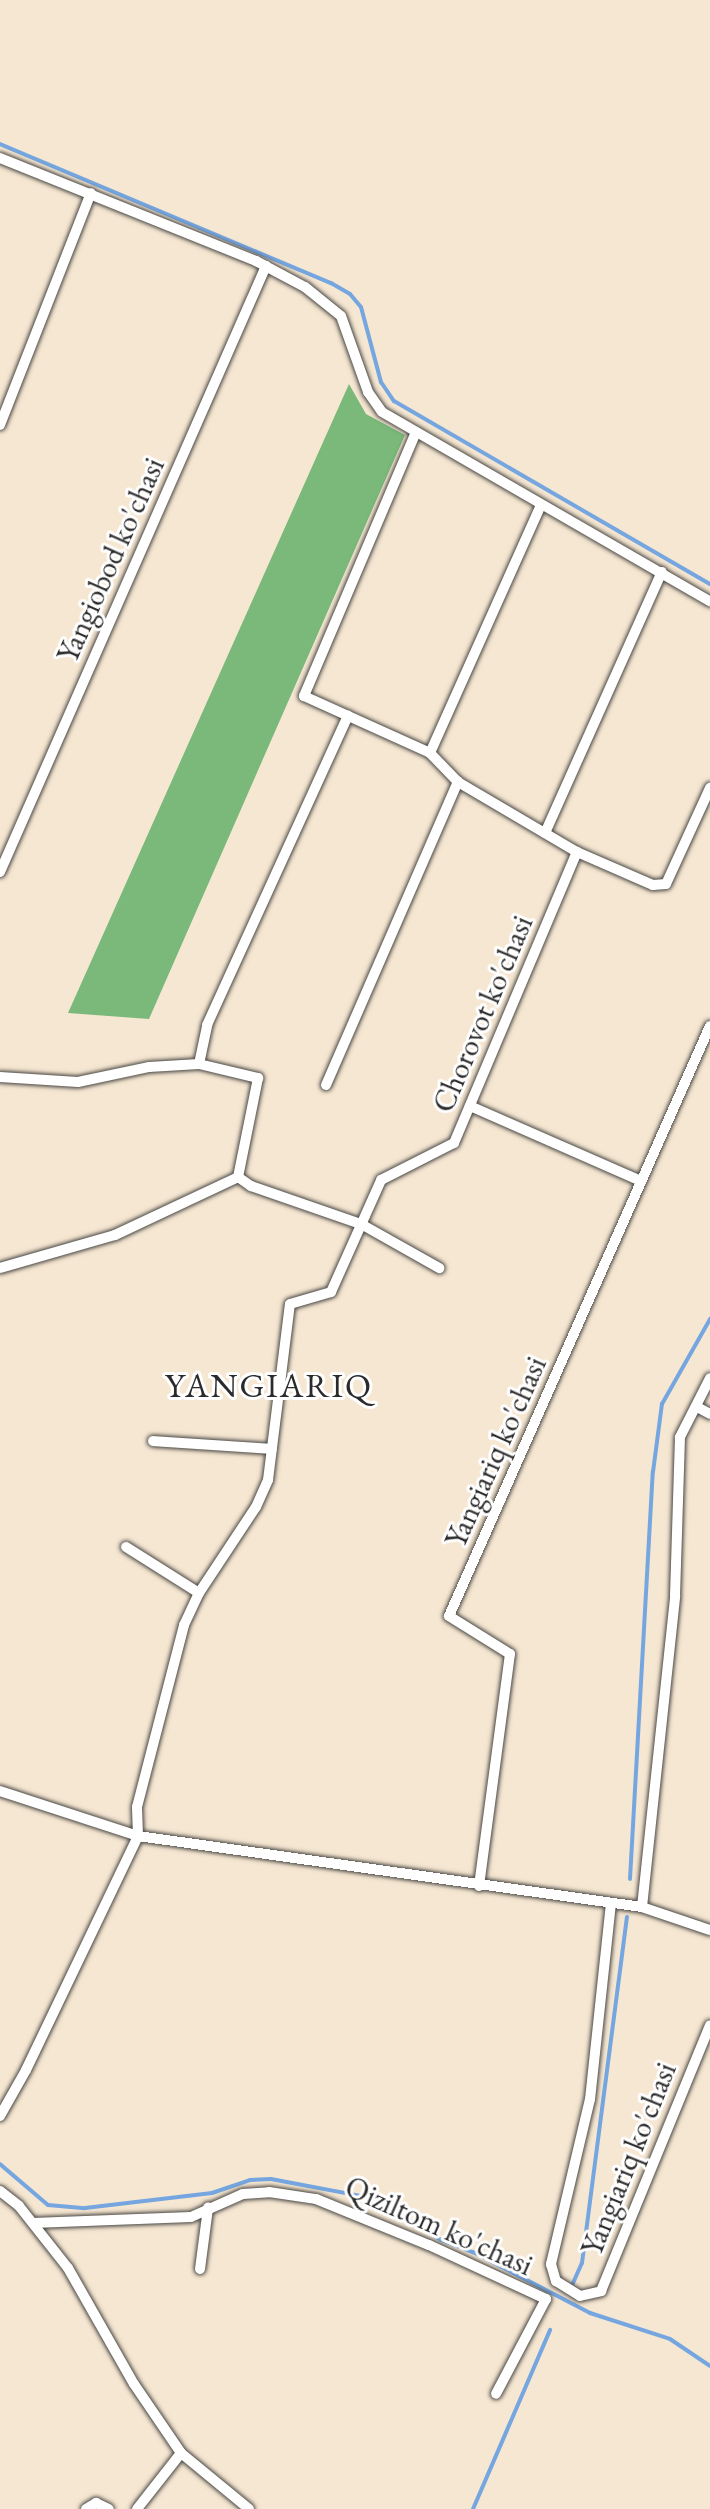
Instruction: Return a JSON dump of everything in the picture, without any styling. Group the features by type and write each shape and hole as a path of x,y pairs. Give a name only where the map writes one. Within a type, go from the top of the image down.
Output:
{"street":[{"path":"0,158 266,266 305,287 341,316 368,392 382,412 710,601"},
{"path":"0,425 91,193"},
{"name":"Yangiobod ko'chasi","path":"0,872 4,853 266,266"},
{"path":"416,432 304,696 430,753 458,782 577,852 653,885 666,884 710,788"},
{"path":"430,753 541,505"},
{"path":"545,833 662,572"},
{"path":"199,1064 207,1025 348,716"},
{"path":"326,1085 458,782"},
{"name":"Chorovot ko'chasi","path":"272,1449 290,1304 331,1292 381,1180 454,1143 577,852"},
{"name":"Yangiariq ko'chasi","path":"479,1886 510,1654 449,1616 710,1026"},
{"path":"0,1077 78,1082 149,1067 199,1064 258,1078 238,1177"},
{"path":"470,1106 641,1181"},
{"path":"238,1177 251,1186 361,1224 439,1268"},
{"path":"0,1268 115,1235 238,1177"},
{"path":"642,1907 675,1596 680,1437 710,1378"},
{"path":"697,1407 710,1414"},
{"path":"0,2116 26,2070 138,1836 137,1807 184,1625 199,1593 256,1507 268,1480 272,1449 153,1441"},
{"path":"126,1547 199,1593"},
{"path":"0,1791 138,1836 642,1907 710,1930"},
{"name":"Yangiariq ko'chasi","path":"611,1903 590,2099 551,2264 556,2281 580,2296 601,2291 710,2025"},
{"path":"0,2191 19,2206 68,2268 134,2384 181,2453 249,2509"},
{"name":"Qiziltom ko'chasi","path":"33,2223 191,2217 243,2194 269,2192 316,2199 443,2251 546,2299 496,2394"},
{"path":"200,2269 208,2208"},
{"path":"137,2509 181,2453"},
{"path":"86,2509 96,2503 109,2509"}],"green space":[{"path":"349,384 366,414 405,435 149,1019 68,1013"}],"waterway":[{"path":"0,144 331,283 350,294 361,307 381,382 394,401 710,584"},
{"path":"630,1879 653,1472 662,1404 710,1319"},
{"path":"573,2283 582,2263 627,1917"},
{"path":"0,2164 48,2205 85,2208 212,2193 250,2180 271,2179 372,2198 441,2240 473,2252 590,2313 670,2339 710,2366"},
{"path":"473,2509 550,2330"}],"district":[{"name":"YANGIARIQ","path":"269,1386"}]}
